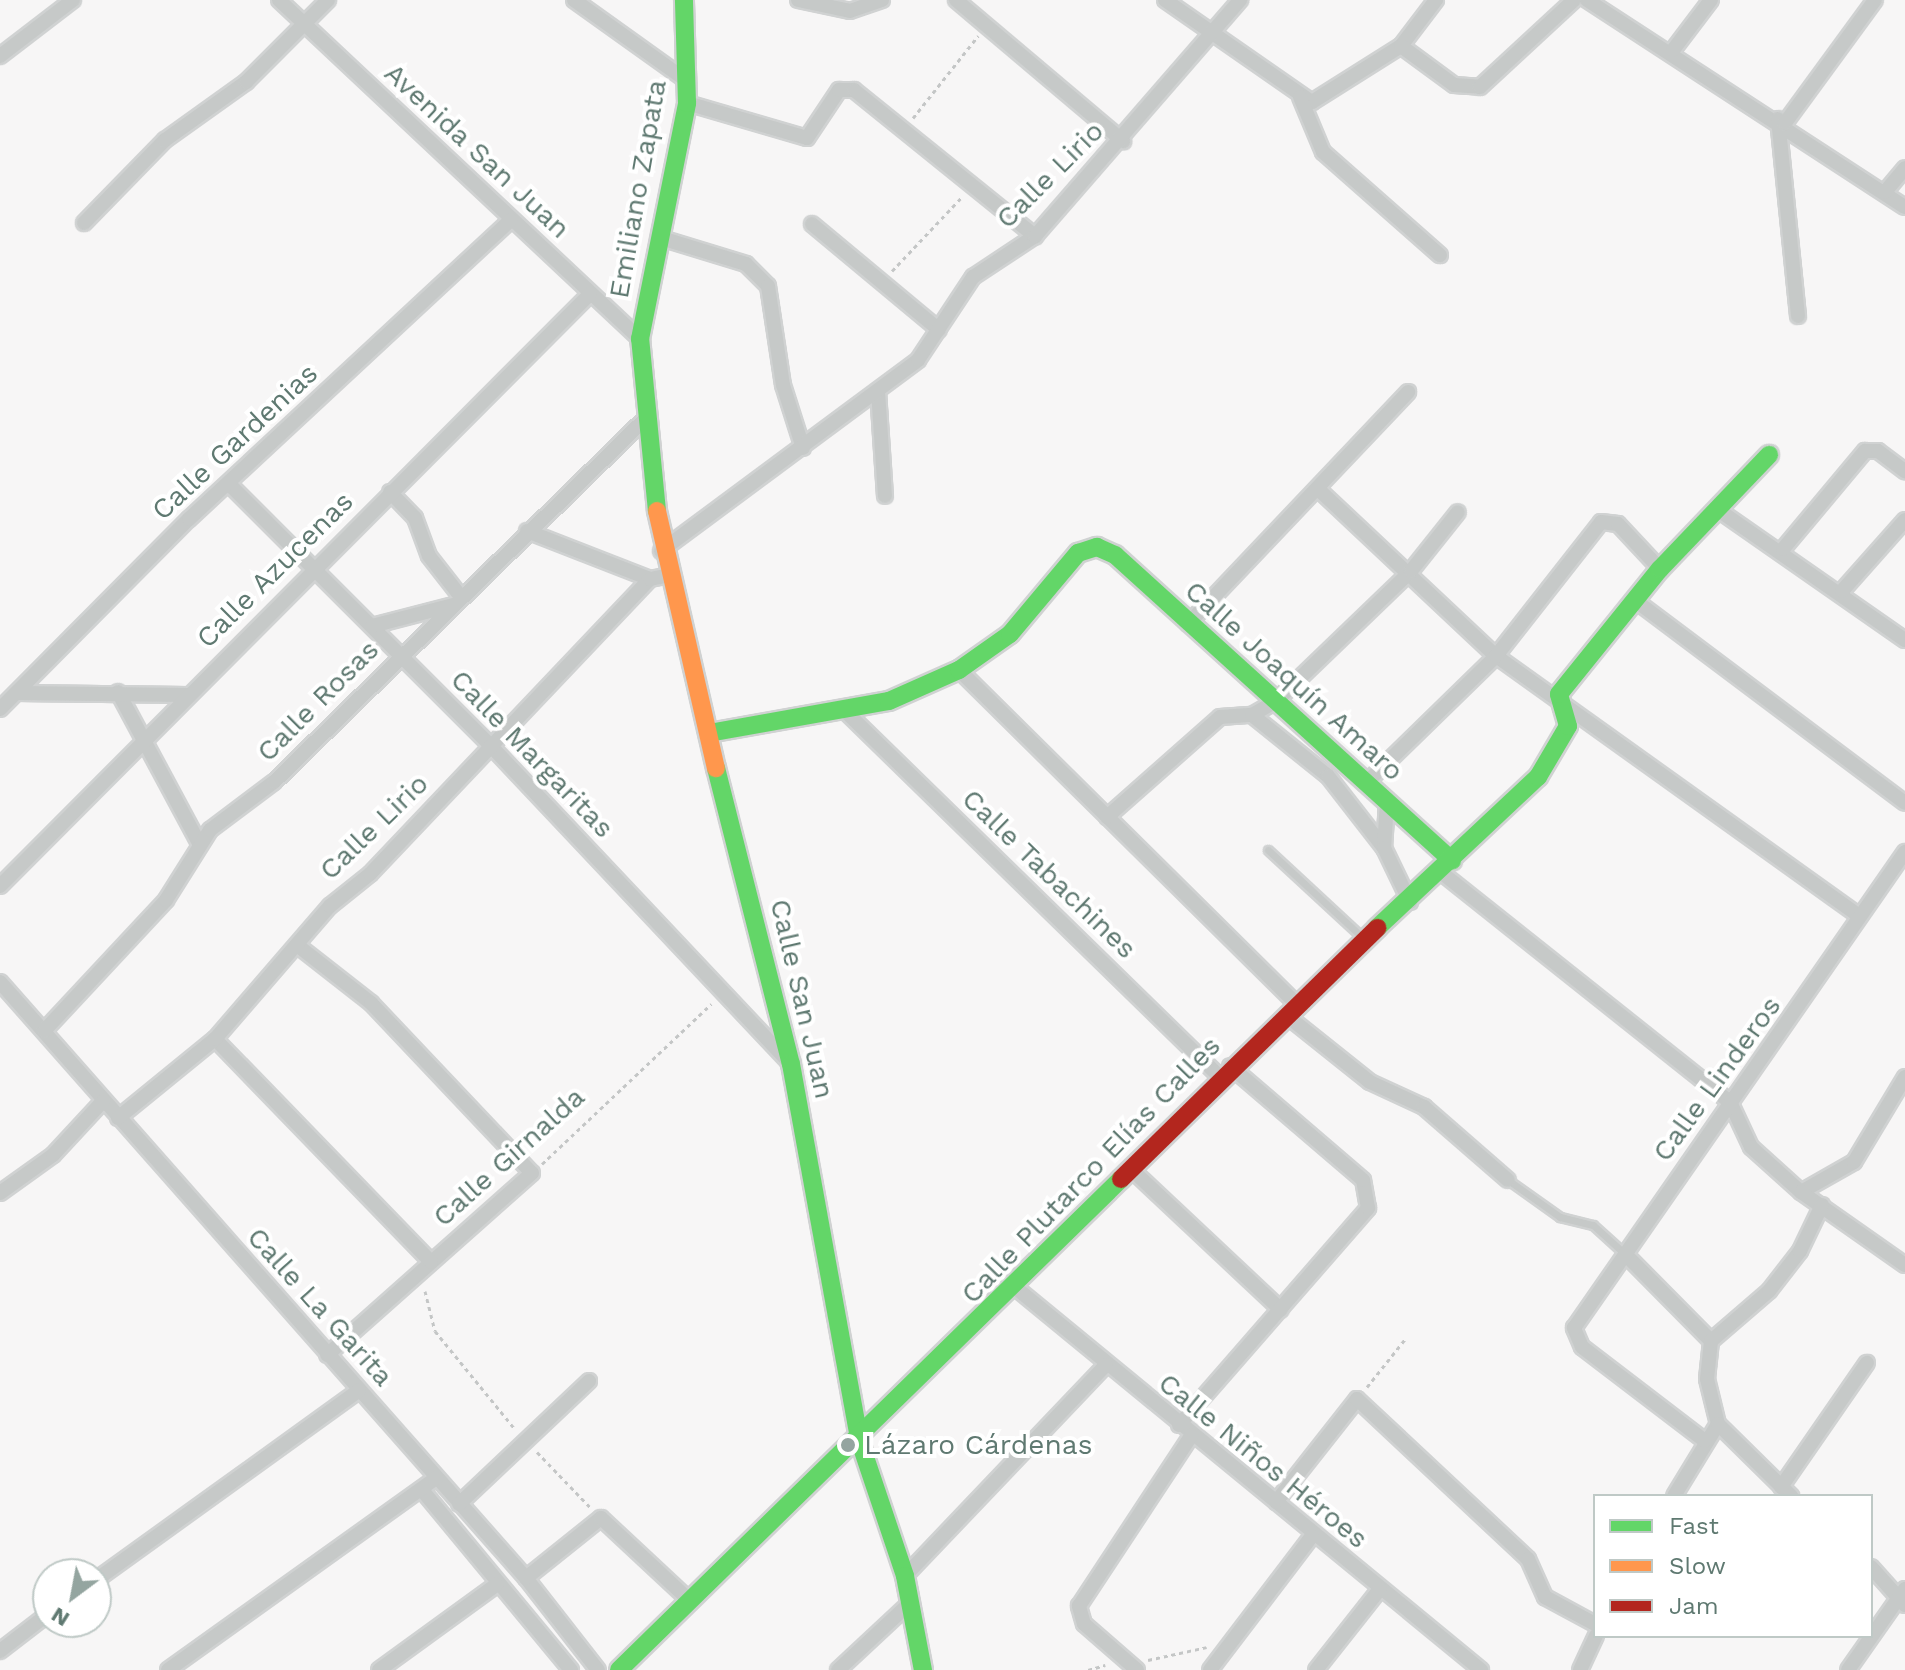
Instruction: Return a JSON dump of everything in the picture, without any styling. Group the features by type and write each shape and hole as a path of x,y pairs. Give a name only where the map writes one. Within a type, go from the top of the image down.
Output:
{"street":[{"path":"0,56 73,0"},
{"name":"Avenida San Juan","path":"279,0 640,339"},
{"path":"84,223 165,140 246,82 328,0"},
{"path":"574,0 687,81"},
{"name":"Emiliano Zapata","path":"640,339 687,103 684,0"},
{"path":"798,0 850,11 882,0"},
{"path":"956,0 1123,141"},
{"path":"1165,0 1300,97 1322,100 1401,46 1436,0"},
{"name":"Calle Lirio","path":"661,551 918,360 973,277 1035,236 1123,141 1208,33 1240,0"},
{"path":"1401,46 1454,85 1480,87 1574,0"},
{"path":"1587,0 1673,50 1905,207"},
{"path":"1673,50 1711,0"},
{"path":"1798,316 1781,121 1875,0"},
{"path":"687,103 807,138 846,88 904,130 1035,236"},
{"path":"1300,97 1323,152 1440,255"},
{"path":"1885,192 1905,168"},
{"name":"Calle Gardenias","path":"0,709 230,485 511,220"},
{"path":"812,224 939,330"},
{"path":"661,238 746,264 768,286 783,385 803,448"},
{"name":"Calle Azucenas","path":"0,886 590,294"},
{"name":"Calle San Juan","path":"640,339 644,420 661,551 658,577 709,733 791,1064 860,1442 905,1576 923,1670"},
{"path":"878,391 885,496"},
{"path":"1188,624 1408,392"},
{"name":"Calle Rosas","path":"44,1031 166,900 199,843 274,782 527,531 644,420"},
{"path":"1783,549 1865,451 1878,451 1905,471"},
{"path":"1559,694 1660,569 1769,455"},
{"name":"Calle Margaritas","path":"230,485 491,746 791,1064"},
{"path":"1318,489 1411,571 1496,656 1559,694 1859,916"},
{"path":"372,626 457,601 429,556 415,518 390,492"},
{"path":"1717,509 1783,549 1905,640"},
{"path":"1107,817 1220,717 1252,715 1276,701 1411,571 1458,512"},
{"path":"1365,784 1496,656 1606,520 1660,569"},
{"path":"1842,591 1905,520"},
{"path":"527,531 658,577"},
{"name":"Calle Joaquín Amaro","path":"959,670 1010,634 1078,553 1097,547 1276,701 1387,802 1447,867"},
{"name":"Calle Lirio","path":"118,1118 215,1039 297,945 658,577"},
{"path":"1636,601 1905,803"},
{"path":"709,733 889,701 959,670 1107,817 1292,1010 1370,1082 1424,1107 1508,1180"},
{"path":"118,692 199,843"},
{"path":"17,693 187,695"},
{"name":"Calle Plutarco Elías Calles","path":"619,1670 860,1442 1016,1288 1224,1071 1447,867 1561,747 1568,726 1559,694"},
{"name":"Calle Tabachines","path":"843,709 1224,1071 1363,1180 1369,1199 1363,1216 1281,1310"},
{"path":"1252,715 1328,776 1384,848 1410,902"},
{"path":"1384,848 1387,802"},
{"name":"Calle Linderos","path":"1705,1441 1577,1342 1576,1321 1905,852"},
{"path":"1447,867 1730,1102 1751,1147 1801,1192 1905,1265"},
{"path":"297,945 371,1003 532,1173"},
{"name":"Calle La Garita","path":"0,982 526,1578 593,1669"},
{"path":"215,1039 431,1262"},
{"path":"1801,1192 1854,1162 1905,1077"},
{"path":"0,1193 53,1155 103,1101"},
{"path":"1132,1170 1281,1310 1179,1425"},
{"name":"Calle Girnalda","path":"327,1355 421,1275 431,1262 532,1173"},
{"path":"1711,1341 1769,1291 1800,1251 1822,1205"},
{"path":"1625,1254 1698,1321 1711,1341 1707,1379 1718,1424 1786,1491 1867,1363"},
{"name":"Calle Niños Héroes","path":"1016,1288 1191,1436 1276,1502 1312,1536 1481,1670"},
{"path":"905,1576 1106,1365"},
{"path":"459,1504 523,1437 589,1381"},
{"path":"112,1568 359,1390"},
{"path":"1276,1502 1357,1399 1528,1559 1545,1597 1593,1623"},
{"path":"1675,1494 1718,1424"},
{"path":"1134,1668 1084,1624 1082,1599 1191,1436"},
{"path":"168,1670 436,1478"},
{"path":"422,1490 465,1536 496,1585 571,1670"},
{"path":"526,1578 601,1518 690,1601"},
{"path":"1210,1670 1312,1536"},
{"path":"1873,1569 1902,1598 1873,1637"},
{"path":"379,1670 496,1585"},
{"path":"1316,1670 1380,1589"},
{"path":"838,1670 911,1602"},
{"path":"0,1651 32,1626"},
{"path":"1580,1670 1595,1638"},
{"path":"1848,1670 1872,1638"}],"lane":[{"path":"1268,850 1366,941"},
{"path":"1508,1180 1560,1217 1593,1225 1625,1254"}],"path":[{"path":"904,130 985,27"},
{"path":"881,283 971,186"},
{"name":"Calle Girnalda","path":"532,1173 723,993"},
{"path":"421,1275 435,1331 523,1437 601,1518"},
{"path":"1357,1399 1406,1338"},
{"path":"1134,1668 1192,1646 1226,1648"}],"traffic: fast":[{"path":"657,511 640,339 687,103 684,0"},
{"path":"1377,928 1538,777 1568,726 1559,694 1660,569 1769,455"},
{"path":"709,733 889,701 959,670 1010,634 1078,553 1097,547 1115,555 1452,861"},
{"path":"716,768 791,1064 860,1442 905,1576 923,1670"},
{"path":"619,1670 1121,1179"}],"traffic: slow":[{"path":"657,511 716,768"}],"traffic: jam":[{"path":"1121,1179 1377,928"}],"place":[{"name":"Lázaro Cárdenas","path":"848,1445"}]}
